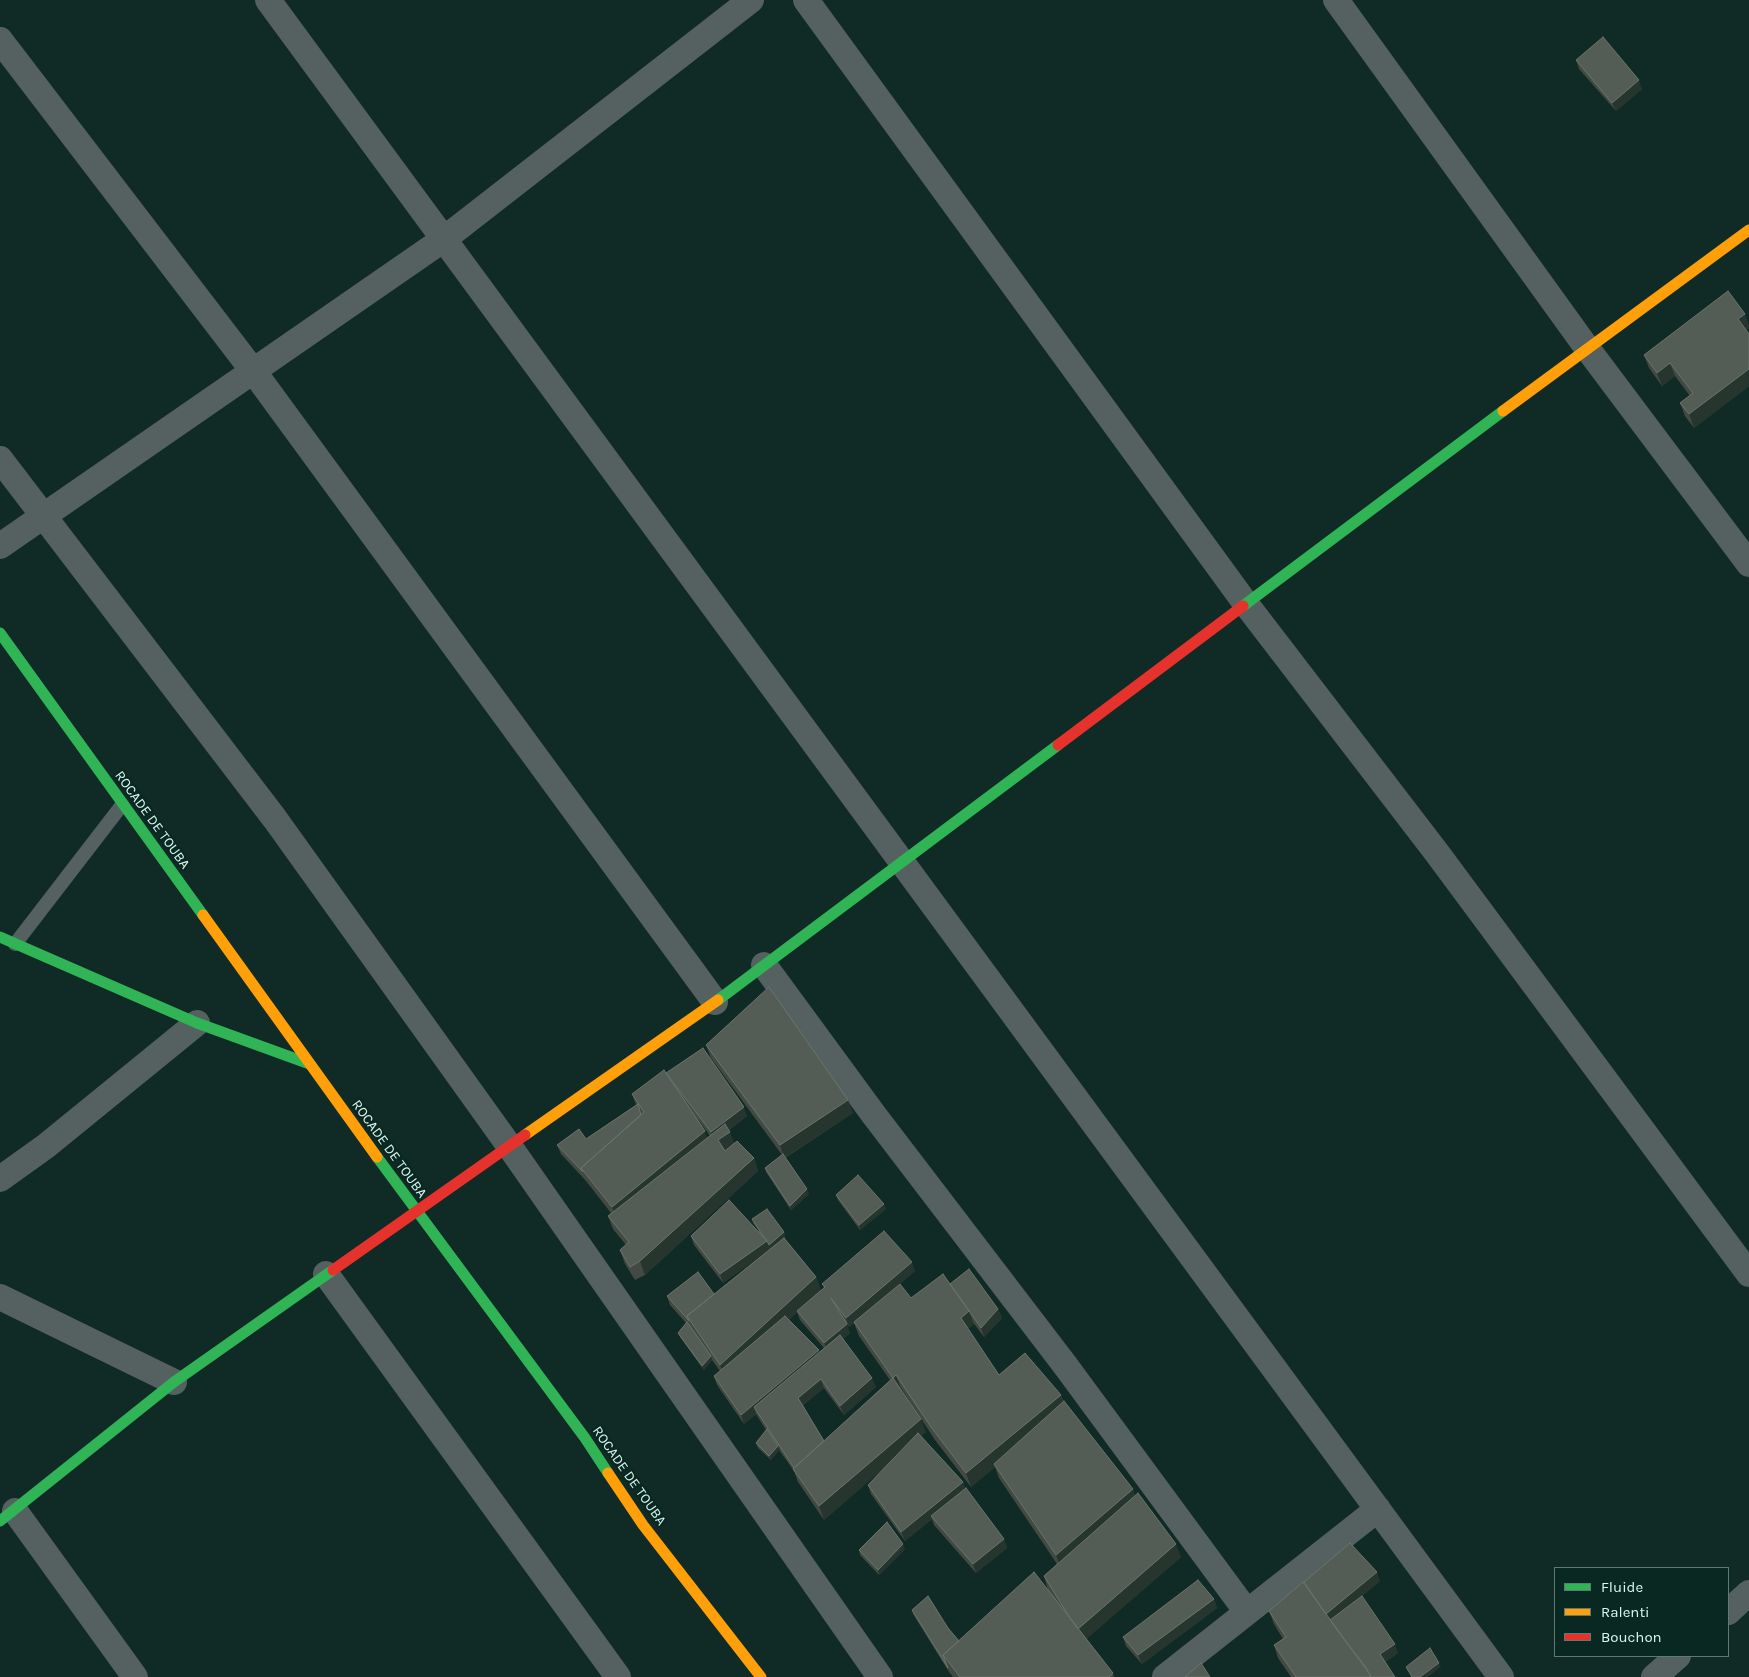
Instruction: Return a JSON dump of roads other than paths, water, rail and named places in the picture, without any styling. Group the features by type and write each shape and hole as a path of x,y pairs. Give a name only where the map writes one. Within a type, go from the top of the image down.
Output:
{"street":[{"path":"268,0 1501,1677"},
{"path":"0,546 444,239 750,0"},
{"path":"806,0 1246,604 1437,853 1749,1274"},
{"path":"1336,0 1587,348 1749,564"},
{"path":"0,40 254,372 715,1002"},
{"path":"135,1677 7,1516 174,1382 416,1210 510,1147 715,1002 1587,348 1749,230"},
{"path":"0,459 275,819 510,1147 880,1677"},
{"name":"ROCADE DE TOUBA","path":"0,633 122,805 241,967 307,1063 585,1438 643,1525 761,1677"},
{"path":"0,937 197,1023 307,1063"},
{"path":"764,965 874,1115 1065,1365 1247,1612"},
{"path":"0,1179 46,1146 197,1023"},
{"path":"326,1274 618,1677"},
{"path":"0,1297 174,1382"},
{"path":"1165,1677 1378,1509"},
{"path":"1729,1611 1749,1593"},
{"path":"1654,1677 1677,1657"}],"lane":[{"path":"15,944 122,805"}]}
